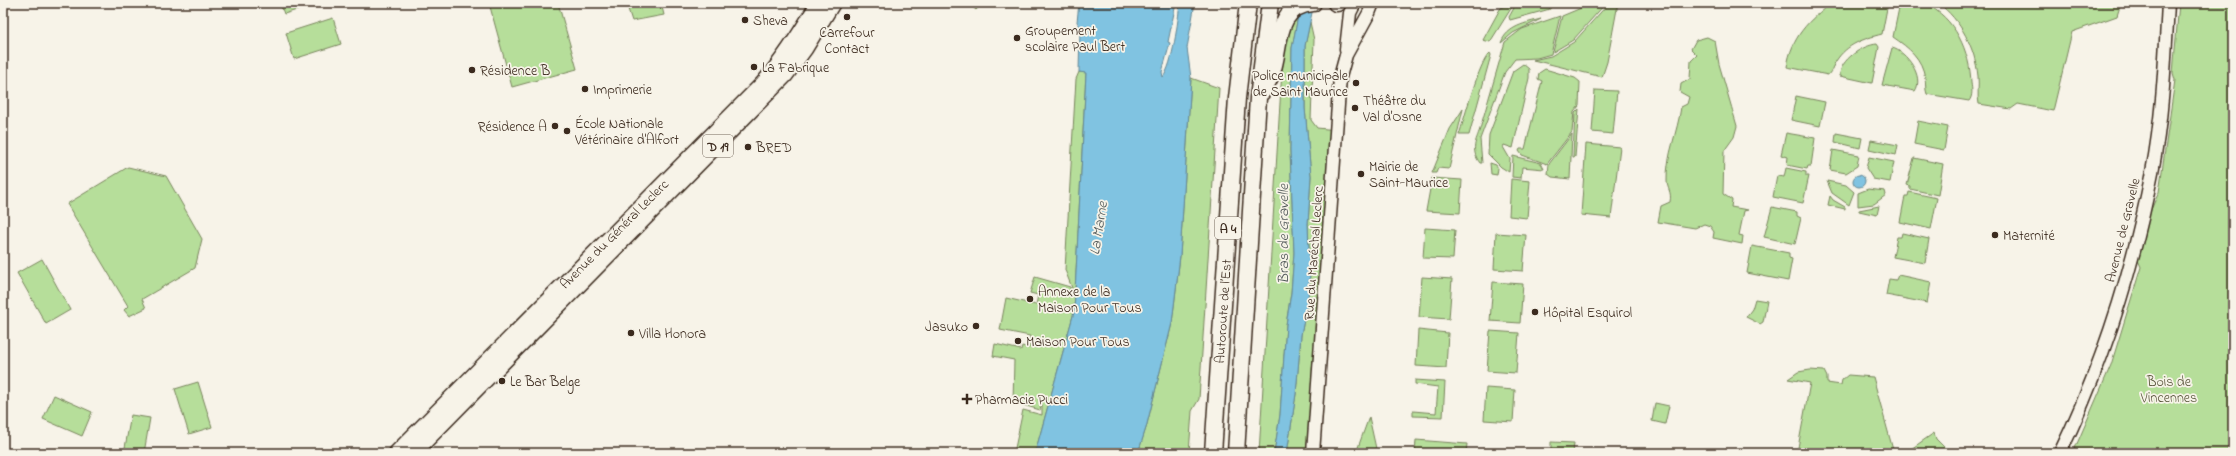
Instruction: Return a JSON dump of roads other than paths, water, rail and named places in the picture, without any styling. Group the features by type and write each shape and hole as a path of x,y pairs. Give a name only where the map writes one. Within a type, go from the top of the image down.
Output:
{"highway":[{"name":"Autoroute de l’Est","path":"1213,453 1237,98 1248,3"},
{"name":"Autoroute de l’Est","path":"1236,453 1258,98 1270,3"},
{"path":"1258,98 1272,72 1277,44 1284,22 1293,10 1312,3"}],"main road":[{"name":"Avenue du Général Leclerc","path":"396,453 777,67 818,3"},
{"name":"Avenue du Général Leclerc","path":"414,453 786,75 805,49 833,3"},
{"path":"588,277 597,249"}],"street":[{"name":"Rue du Maréchal Leclerc","path":"1346,55 1350,13 1355,3"},
{"name":"Rue du Maréchal Leclerc","path":"1314,453 1341,70 1346,55 1372,9 1373,3"},
{"name":"Avenue de Gravelle","path":"2060,453 2076,421 2100,360 2135,247 2152,171 2162,94 2168,3"}],"water":[{"name":"La Marne","path":"1079,3 1176,3 1168,42 1170,43 1162,72 1163,77 1170,63 1180,3 1195,3 1187,48 1191,78 1180,256 1172,323 1146,428 1138,453 1035,453 1074,312 1086,73 1079,72 1080,26 1077,22"},
{"name":"Bras de Gravelle","path":"1314,3 1305,46 1305,108 1311,176 1308,224 1310,273 1308,299 1301,335 1296,394 1287,453 1274,453 1280,415 1286,325 1291,293 1294,253 1290,150 1292,48 1298,16"},
{"path":"1857,175 1861,175 1865,181 1861,187 1857,187 1853,183 1853,179"}],"place":[{"name":"Carrefour Contact","path":"847,17"},
{"name":"Sheva","path":"745,20"},
{"name":"Groupement scolaire Paul Bert","path":"1017,38"},
{"name":"La Fabrique","path":"754,67"},
{"name":"Résidence B","path":"472,70"},
{"name":"Police municipale de Saint Maurice","path":"1356,83"},
{"name":"Imprimerie","path":"585,89"},
{"name":"Théâtre du Val d’Osne","path":"1355,108"},
{"name":"Résidence A","path":"555,126"},
{"name":"École Nationale Vétérinaire d'Alfort","path":"567,131"},
{"name":"BRED","path":"748,147"},
{"name":"Mairie de Saint-Maurice","path":"1361,174"},
{"name":"Maternité","path":"1995,235"},
{"name":"Annexe de la Maison Pour Tous","path":"1030,299"},
{"name":"Hôpital Esquirol","path":"1535,312"},
{"name":"Jasuko","path":"976,326"},
{"name":"Villa Honora","path":"631,333"},
{"name":"Maison Pour Tous","path":"1018,341"},
{"name":"Le Bar Belge","path":"502,381"},
{"name":"Pharmacie Pucci","path":"967,399"}],"park label":[{"name":"Bois de Vincennes","path":"2169,390"}]}
